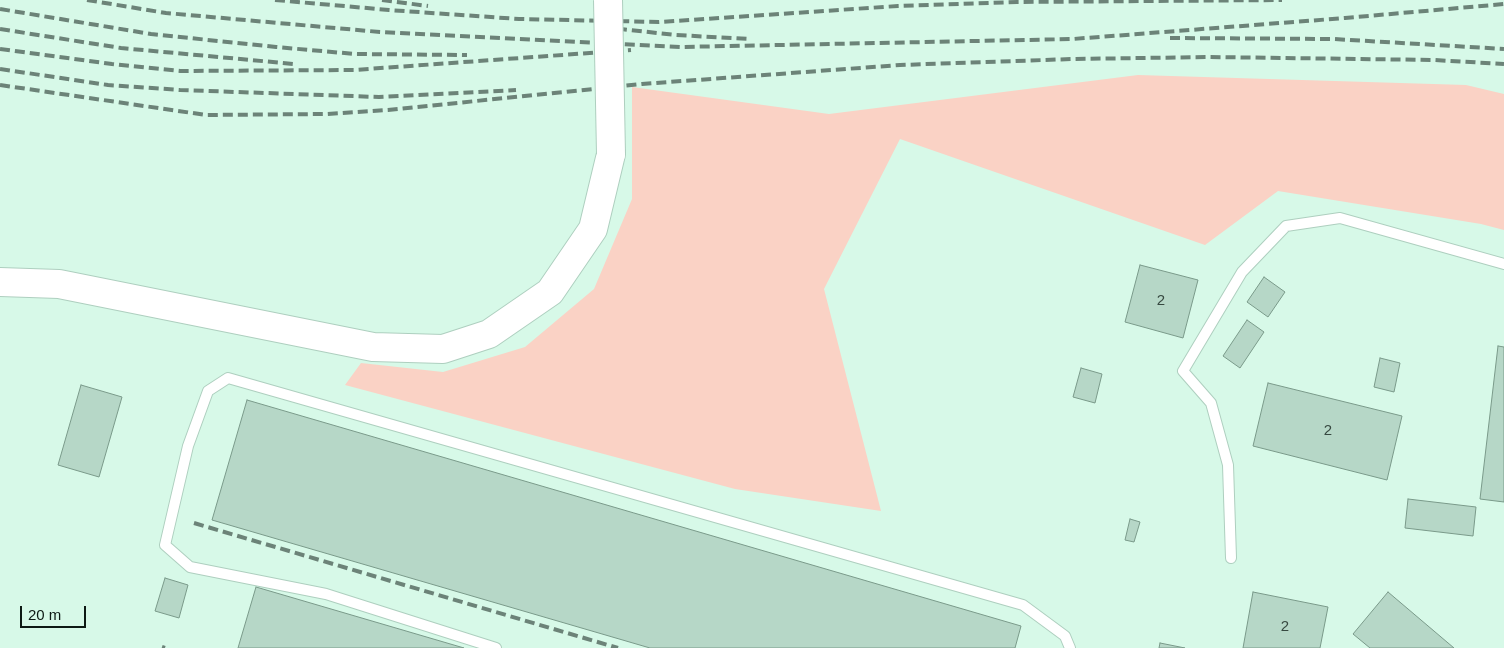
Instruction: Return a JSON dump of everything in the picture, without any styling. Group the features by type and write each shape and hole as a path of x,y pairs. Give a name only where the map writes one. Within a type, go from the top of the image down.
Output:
{"main road":[{"path":"0,282 59,284 373,347 443,349 488,334 550,292 592,229 611,154 608,0"}],"lane":[{"path":"1231,558 1228,465 1211,403 1184,371 1242,272 1286,226 1340,218 1504,264"},
{"path":"496,648 326,594 190,567 165,545 188,446 208,392 228,378 1023,605 1065,636 1070,648"}],"shaded area":[{"path":"1138,75 1466,85 1504,94 1504,230 1481,224 1278,191 1205,245 900,139 824,289 881,511 735,489 345,385 361,363 443,372 525,347 594,289 632,199 632,87 829,114"}],"building":[{"path":"1140,265 1198,280 1183,338 1125,322"},
{"path":"1264,277 1285,292 1268,317 1247,302"},
{"path":"1247,320 1264,332 1240,368 1223,356"},
{"path":"1498,346 1504,347 1504,502 1480,499"},
{"path":"1380,358 1400,363 1394,392 1374,387"},
{"path":"1081,368 1102,374 1095,403 1073,397"},
{"path":"1268,383 1402,416 1387,480 1253,446"},
{"path":"81,385 122,397 99,477 58,465"},
{"path":"247,400 1021,626 1015,648 650,648 212,520"},
{"path":"1408,499 1476,507 1473,536 1405,528"},
{"path":"1130,519 1140,522 1134,542 1125,540"},
{"path":"165,578 188,585 179,618 155,611"},
{"path":"256,587 464,648 238,648"},
{"path":"1253,592 1328,607 1320,648 1243,648"},
{"path":"1388,592 1454,648 1370,648 1353,634"},
{"path":"1160,643 1185,648 1159,648"}],"railway":[{"path":"87,0 166,13 380,32 681,47 1073,39 1504,4"},
{"path":"275,0 519,19 659,22 898,6 1017,2 1282,0"},
{"path":"382,0 428,6"},
{"path":"0,9 151,34 276,47 355,54 467,55"},
{"path":"602,27 676,35 749,39"},
{"path":"0,29 121,48 294,64"},
{"path":"1170,38 1334,39 1504,49"},
{"path":"0,49 180,71 354,70 631,50"},
{"path":"0,85 206,115 327,114 388,110 642,84 900,65 1073,59 1210,57 1434,60 1504,64"},
{"path":"0,69 108,85 180,90 379,97 516,90"},
{"path":"194,523 618,648"}]}
